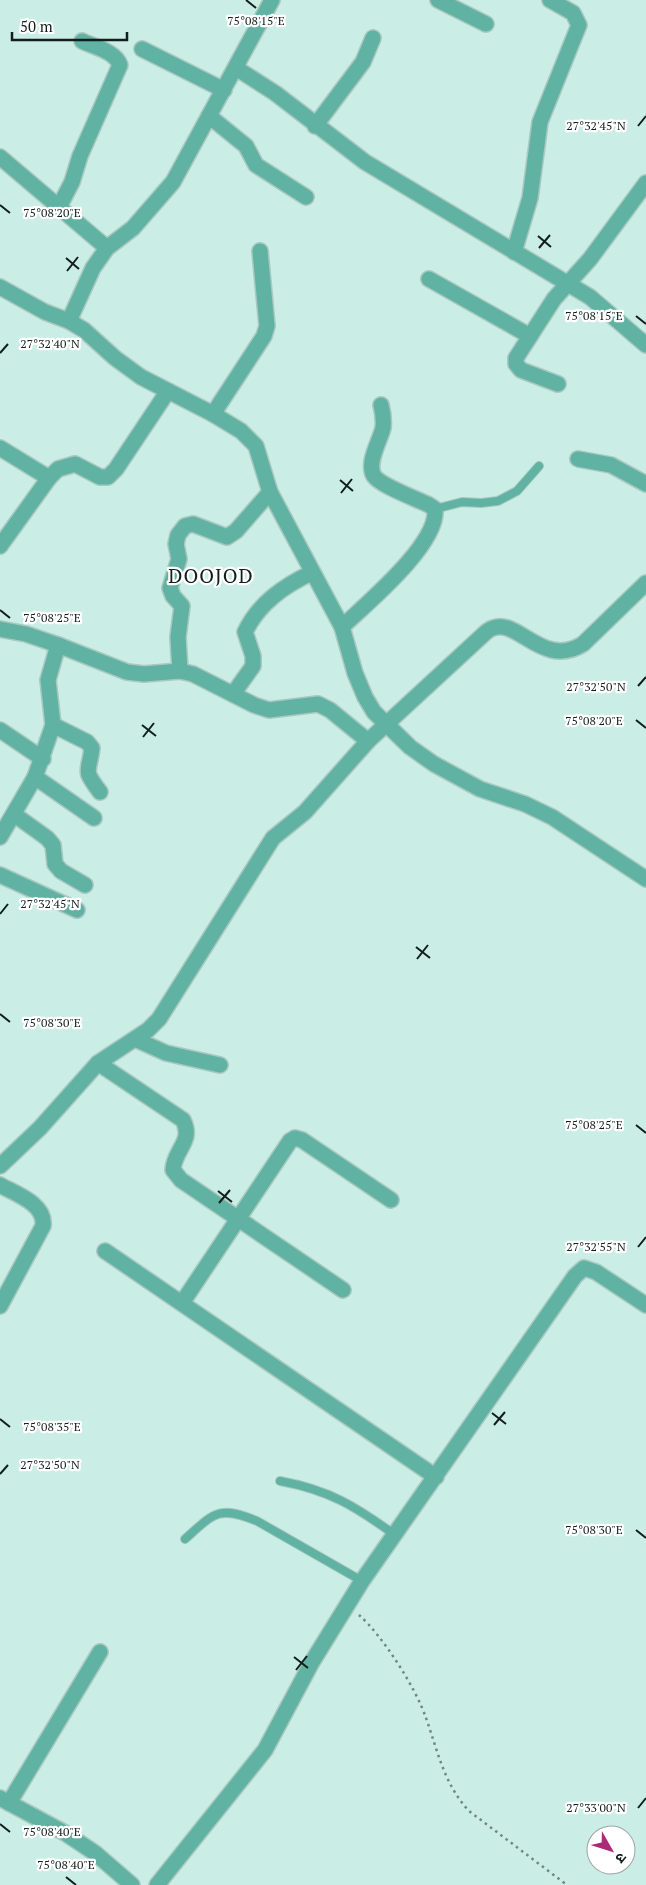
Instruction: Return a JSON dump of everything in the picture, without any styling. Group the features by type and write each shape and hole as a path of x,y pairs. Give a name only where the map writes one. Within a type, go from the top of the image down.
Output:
{"street":[{"path":"438,0 486,24"},
{"path":"514,252 530,198 540,122 579,25 573,13 550,0"},
{"path":"69,321 93,268 107,248 133,228 168,188 236,68 267,1"},
{"path":"315,126 363,62 373,38"},
{"path":"59,207 72,182 80,156 120,65 118,59 112,54 82,41"},
{"path":"142,49 224,90"},
{"path":"236,68 275,93 315,126 364,162 590,297 646,345"},
{"path":"209,116 246,146 256,165 306,197"},
{"path":"0,157 107,248"},
{"path":"558,384 521,370 516,364 516,358 554,299 569,284 644,191"},
{"path":"214,414 264,336 267,326 260,252"},
{"path":"428,279 530,336"},
{"path":"0,286 45,312 69,321 84,330 115,358 141,377 214,414 240,430 256,446 270,492 342,628 355,673 365,697 386,724 410,747 434,764 480,789 525,804 552,817 646,879"},
{"path":"0,546 49,478 58,469 75,464 100,477 108,477 116,469 168,391"},
{"path":"342,628 414,556 425,541 433,525 435,509 381,482 374,476 372,466 383,429 384,418 381,405"},
{"path":"0,448 49,478"},
{"path":"578,459 611,465 646,484"},
{"path":"180,671 178,637 182,606 173,596 170,588 179,559 176,544 178,535 185,526 193,524 227,538 236,532 270,492"},
{"path":"233,694 253,666 253,656 245,632 249,623 269,599 285,586 311,572"},
{"path":"0,1166 40,1128 98,1063 148,1030 159,1019 273,838 305,812 368,741 386,724 494,627 506,627 540,646 559,652 572,651 583,644 646,583"},
{"path":"0,629 26,634 127,672 144,674 180,671 193,674 254,705 269,710 318,704 330,710 368,741"},
{"path":"0,837 35,777 54,725 48,680 58,645"},
{"path":"54,725 86,742 92,748 86,770 88,777 100,792"},
{"path":"0,730 43,758"},
{"path":"35,777 94,818"},
{"path":"14,815 47,838 53,845 55,864 61,871 85,885"},
{"path":"0,875 77,910"},
{"path":"135,1039 166,1053 220,1065"},
{"path":"98,1063 183,1120 188,1130 187,1135 173,1162 173,1170 181,1180 344,1290"},
{"path":"182,1303 237,1218 290,1141 295,1138 302,1140 391,1200"},
{"path":"0,1185 34,1205 40,1210 44,1218 42,1226 0,1306"},
{"path":"105,1250 436,1477"},
{"path":"157,1885 265,1750 312,1662 362,1581 575,1276 584,1268 596,1272 646,1305"},
{"path":"100,1652 5,1800 65,1833 94,1853 132,1885"}],"lane":[{"path":"435,509 462,502 481,504 498,501 517,491 538,466"},
{"path":"280,1481 309,1486 336,1497 358,1508 395,1535"},
{"path":"186,1539 214,1515 228,1511 257,1521 362,1581"}],"path":[{"path":"347,1605 366,1621 379,1637 411,1686 425,1715 445,1778 456,1796 469,1811 567,1885"}],"district":[{"name":"DOOJOD","path":"211,576"}]}
